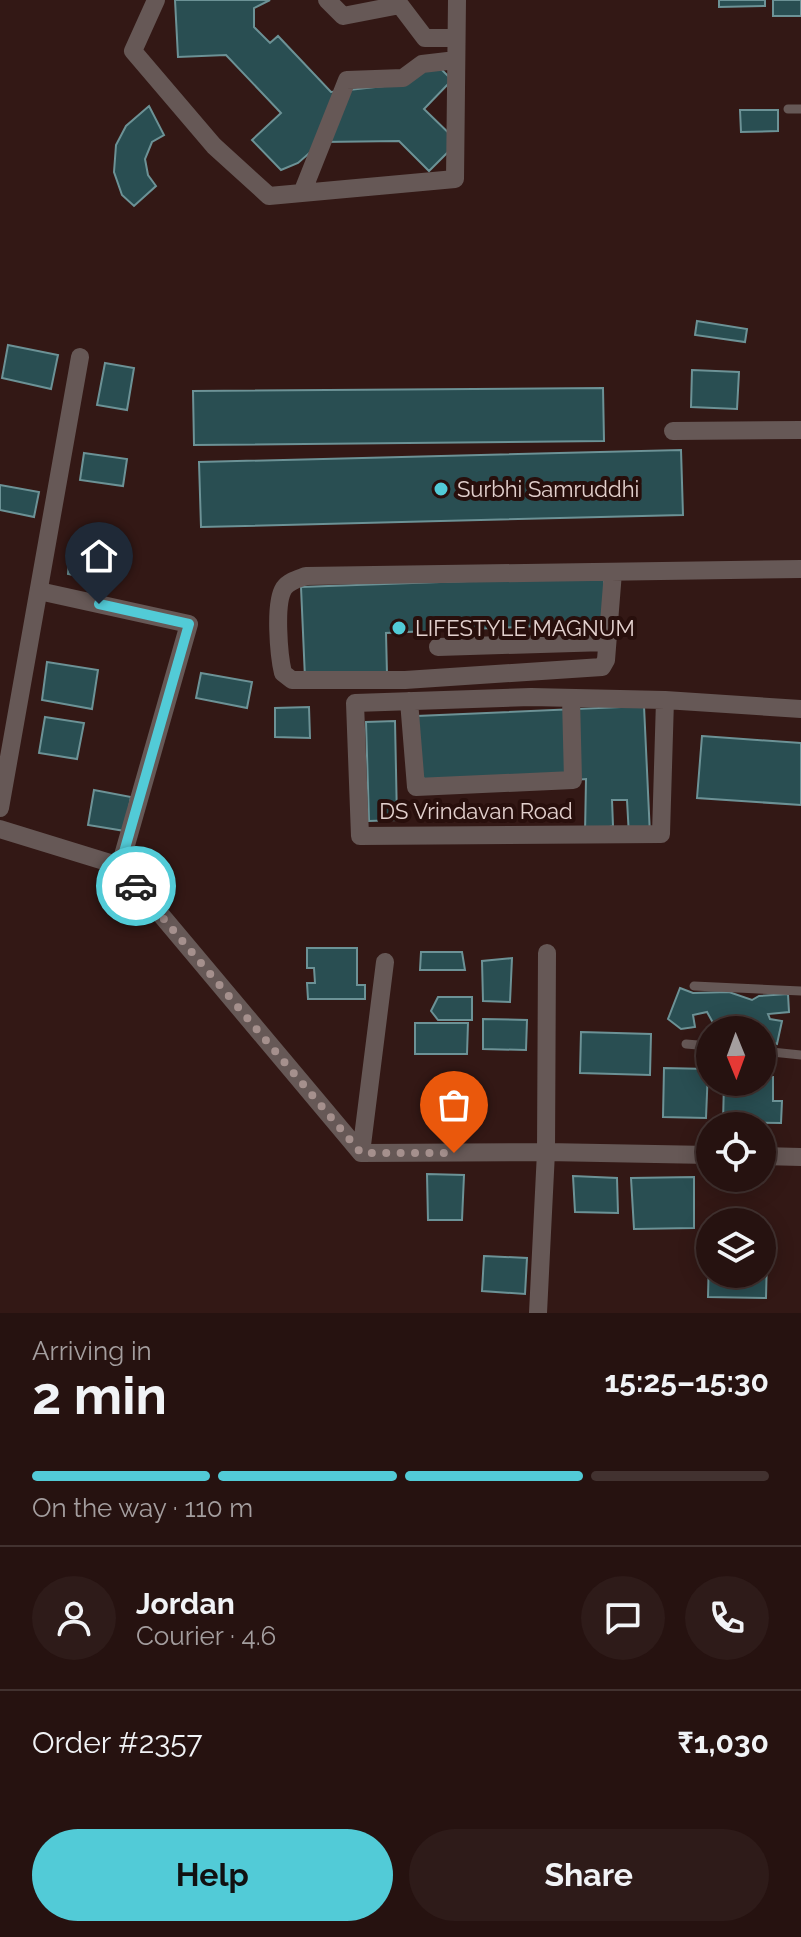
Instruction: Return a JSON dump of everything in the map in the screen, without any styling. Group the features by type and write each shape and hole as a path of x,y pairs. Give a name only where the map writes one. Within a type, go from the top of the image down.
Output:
{"street":[{"path":"156,0 133,51 214,146 269,196 455,179 457,0"},
{"path":"327,0 343,16 400,5 425,38 456,38"},
{"path":"302,193 347,80 403,78 422,64 456,60"},
{"path":"0,808 80,357"},
{"path":"673,431 801,430"},
{"path":"613,572 605,664 596,668 405,680 292,680 281,668 279,603 284,588 292,580 306,576 801,569"},
{"path":"39,591 189,624 120,866"},
{"path":"438,647 607,642"},
{"path":"409,701 416,787 573,780 571,698"},
{"name":"DS Vrindavan Road","path":"665,700 661,834 360,836 355,703 571,698 665,700 801,709"},
{"path":"0,829 120,866 361,1153"},
{"path":"538,1313 546,1152 547,953"},
{"path":"361,1153 385,962"},
{"path":"361,1153 696,1155"},
{"path":"776,1156 801,1157"}],"lane":[{"path":"788,109 801,109"},
{"path":"694,986 801,991"},
{"path":"686,1044 696,1045"},
{"path":"776,1052 801,1055"}],"building":[{"path":"175,0 270,0 254,8 254,27 270,43 278,36 331,92 402,84 429,57 452,80 424,109 458,142 429,171 399,141 322,142 298,163 281,170 252,140 281,113 226,55 178,57"},
{"path":"719,0 765,0 765,6 719,7"},
{"path":"773,0 801,0 801,16 773,16"},
{"path":"149,106 164,135 152,142 145,159 148,175 156,186 134,206 122,195 114,172 116,145 126,126"},
{"path":"740,110 778,110 778,131 741,132"},
{"path":"697,321 747,329 745,342 695,335"},
{"path":"8,345 58,355 51,389 2,378"},
{"path":"105,363 134,368 127,410 97,405"},
{"path":"692,370 739,372 737,409 691,407"},
{"path":"603,388 604,441 194,445 193,391"},
{"name":"Surbhi Samruddhi","path":"681,450 683,515 201,527 199,462"},
{"path":"84,453 127,459 123,486 80,480"},
{"path":"0,485 39,492 34,517 0,510"},
{"path":"70,548 113,556 109,582 68,574"},
{"name":"LIFESTYLE MAGNUM","path":"604,576 606,623 386,633 387,674 305,678 301,587"},
{"path":"47,662 98,670 92,709 42,700"},
{"path":"201,673 252,682 247,708 196,698"},
{"path":"644,706 650,835 629,836 627,800 612,800 613,826 585,834 586,779 431,792 419,770 417,716"},
{"path":"309,707 310,738 275,737 275,708"},
{"path":"45,717 84,723 77,759 39,753"},
{"path":"395,721 397,820 369,821 366,722"},
{"path":"702,736 801,743 801,805 697,798"},
{"path":"94,790 131,797 125,831 88,825"},
{"path":"307,948 357,948 357,985 365,985 365,999 308,999 307,983 315,983 314,968 307,968"},
{"path":"421,952 462,952 465,970 420,970"},
{"path":"512,958 510,1002 483,1001 482,961"},
{"path":"680,988 693,993 729,992 752,1000 759,996 788,994 789,1012 769,1016 709,1016 707,1012 693,1015 695,1027 681,1029 668,1019"},
{"path":"438,997 472,997 472,1020 438,1020 431,1011"},
{"path":"483,1019 527,1020 526,1050 483,1049"},
{"path":"776,1020 782,1021 776,1044"},
{"path":"415,1023 468,1023 467,1054 415,1054"},
{"path":"581,1032 651,1034 650,1075 580,1073"},
{"path":"664,1068 696,1069 696,1096 707,1096 706,1112 696,1112 696,1118 663,1117"},
{"path":"724,1096 773,1096 773,1101 782,1101 781,1123 776,1123 776,1112 723,1112"},
{"path":"427,1174 464,1175 462,1220 428,1220"},
{"path":"573,1176 617,1178 618,1213 575,1212"},
{"path":"694,1177 694,1228 634,1229 631,1178"},
{"path":"484,1256 527,1258 525,1294 482,1291"},
{"path":"708,1288 766,1288 766,1298 708,1297"}],"way so far":[{"path":"136,886 361,1153 454,1153"}],"place":[{"name":"Surbhi Samruddhi","path":"441,489"},
{"name":"LIFESTYLE MAGNUM","path":"399,628"}],"route":[{"path":"99,604 189,624 120,866 136,886"}]}
